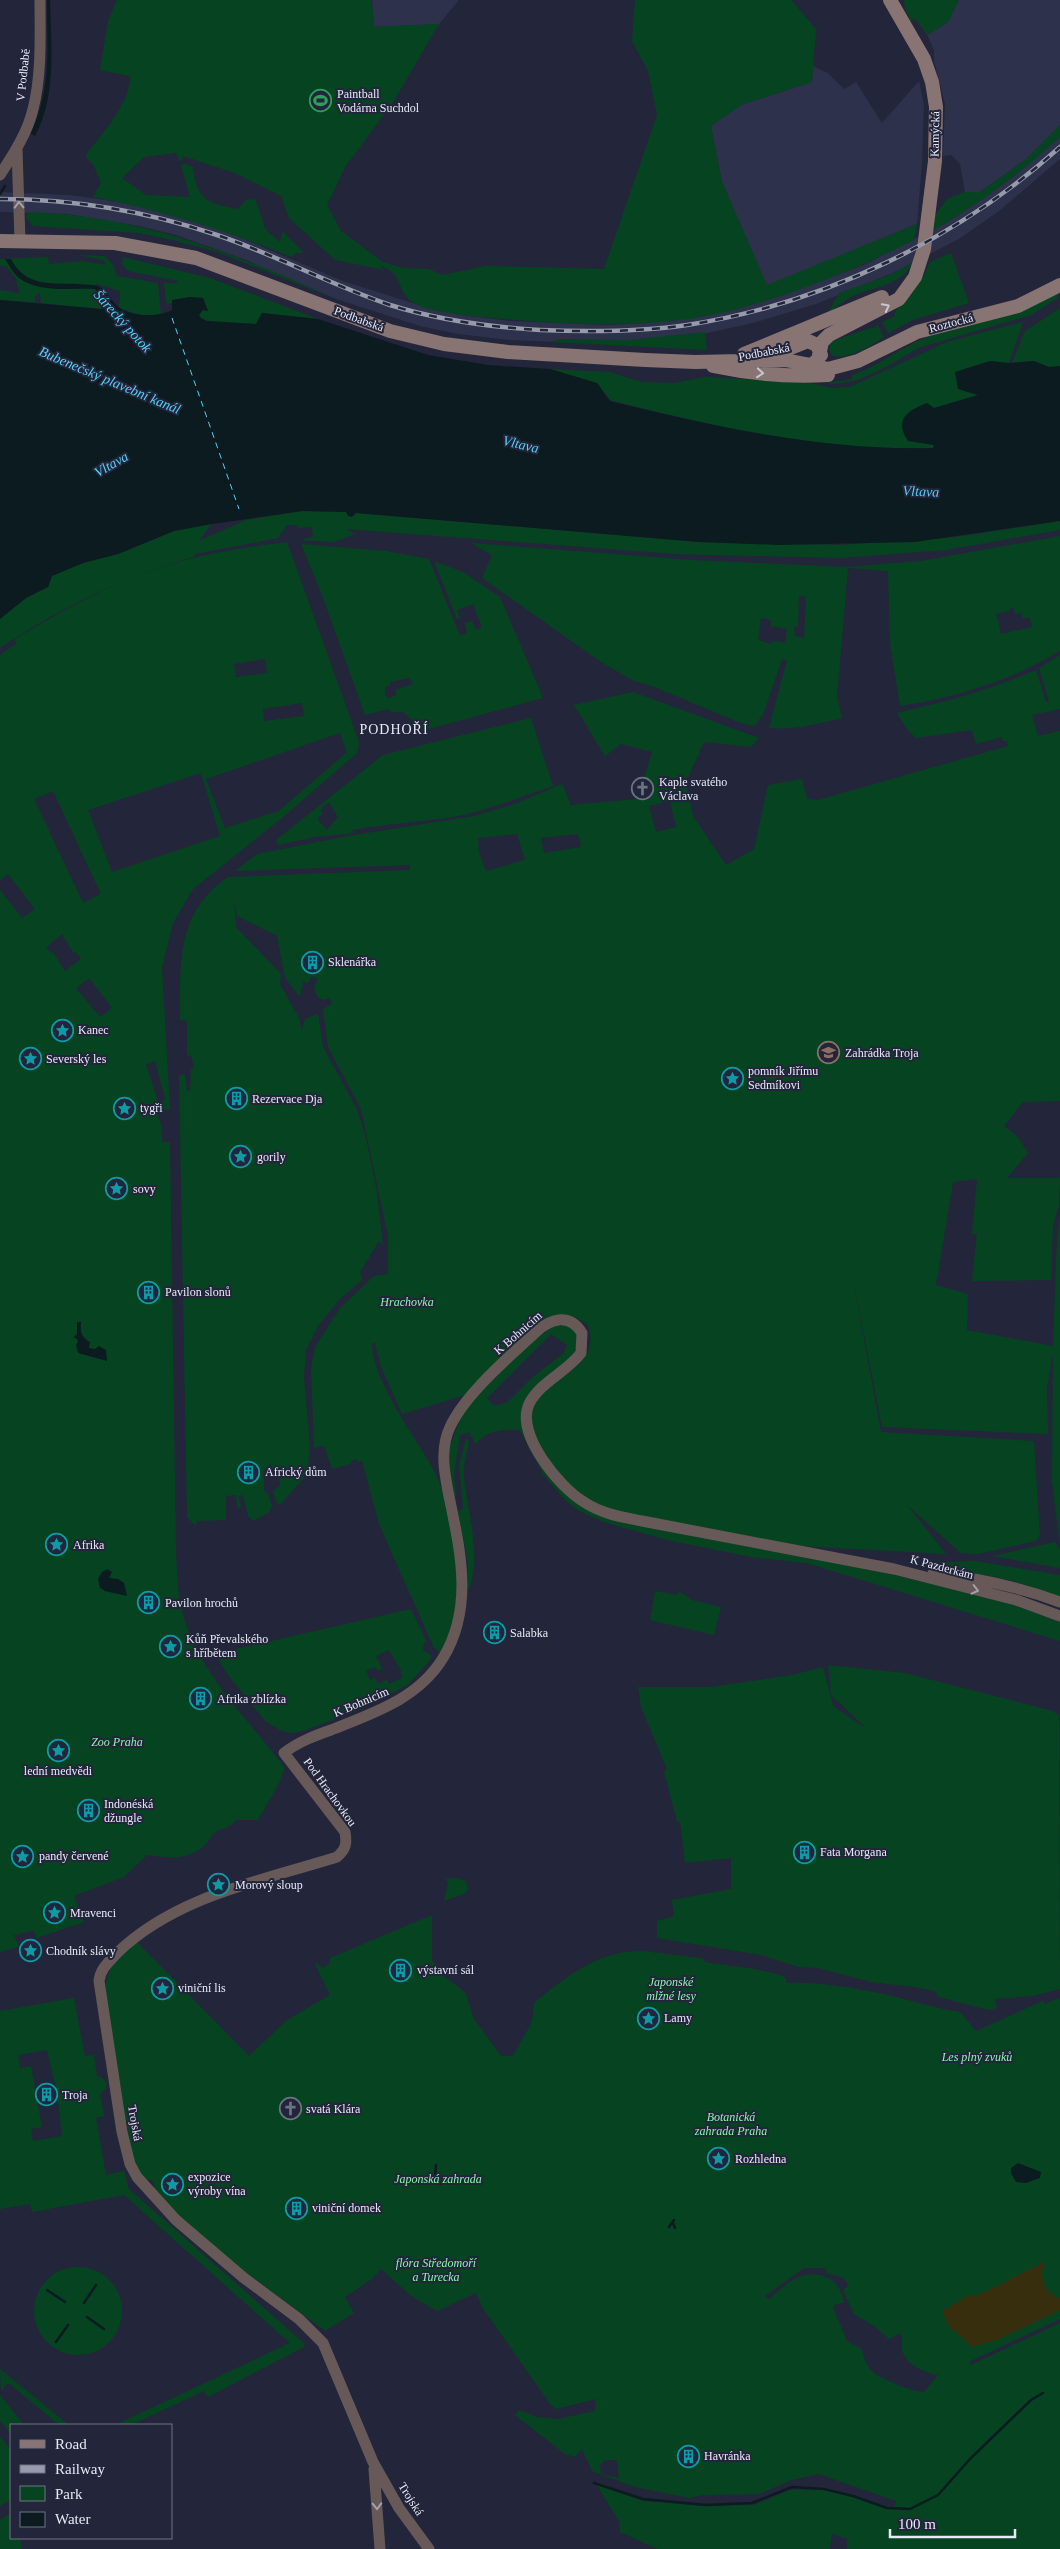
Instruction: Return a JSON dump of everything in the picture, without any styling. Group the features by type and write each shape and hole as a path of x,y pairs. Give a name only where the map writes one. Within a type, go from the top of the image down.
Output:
{"main road":[{"name":"Kamýcká","path":"804,365 816,362 822,342 829,335 900,299 915,277 921,263 937,132 932,82 920,51 890,0"},
{"name":"Podbabská","path":"0,241 115,243 196,258 390,331 444,344 508,352 695,362 785,360 804,365"},
{"path":"804,365 795,354 803,342 915,277"},
{"name":"Roztocká","path":"804,365 824,369 842,365 876,353 917,332 1028,303 1060,284"},
{"path":"744,354 882,297"},
{"name":"Podbabská","path":"726,360 744,354 788,349 803,342"},
{"path":"803,342 815,343 827,361 842,365"},
{"path":"695,362 735,371 810,376 833,375 851,372 876,353"}],"street":[{"name":"V Podbabě","path":"19,185 8,176 0,175 17,149 33,110 40,50 40,0"},
{"name":"V Podbabě","path":"17,149 20,241"},
{"name":"K Bohnicím","path":"284,1753 309,1738 399,1701 429,1676 443,1659 452,1640 461,1609 463,1588 461,1554 444,1464 445,1442 449,1428 467,1401 499,1368 544,1325 556,1319 568,1320 579,1328 584,1339 583,1348 577,1359 537,1392 526,1412 528,1428 537,1449 548,1468 569,1492 603,1512 894,1569"},
{"name":"K Pazderkám","path":"894,1569 980,1578 1012,1586 1060,1602"},
{"name":"K Pazderkám","path":"894,1569 1016,1600 1060,1616"},
{"name":"Pod Hrachovkou","path":"284,1753 345,1832 347,1843 345,1850"},
{"name":"Trojská","path":"345,1850 337,1857 210,1896 172,1912 133,1938 108,1963 99,1975 99,1982 122,2132 130,2164 137,2177 176,2220 244,2278 299,2318 323,2343 373,2462 399,2508 429,2549"},
{"name":"Trojská","path":"373,2462 380,2549"}],"shaded area":[{"path":"372,0 459,0 439,24 374,27"},
{"path":"959,0 1060,0 1060,125 1025,160 980,192 965,192 960,164 951,155 943,156 945,104 934,61 934,50 927,35 948,22"},
{"path":"813,66 828,73 844,89 856,82 882,123 919,81 924,105 917,224 767,286 722,182 711,126 741,105 812,82"},
{"path":"1060,137 1060,159 999,211 959,239 895,272 816,304 753,323 689,337 608,344 509,340 458,334 420,326 336,299 246,260 176,235 139,226 67,214 0,212 0,192 69,195 106,200 143,207 220,229 343,281 425,307 461,315 511,321 607,325 647,323 686,318 779,296 866,264 951,220 1014,176"}],"green space":[{"path":"117,0 372,0 374,27 439,24 392,104 345,167 327,205 341,231 383,262 403,268 429,269 442,275 486,266 604,269 657,115 648,71 632,41 635,0 791,0 816,29 812,82 741,105 711,126 722,182 767,285 917,224 914,240 851,269 786,294 715,315 687,319 630,324 545,322 453,314 429,309 420,306 408,298 396,277 388,269 379,265 385,270 335,260 289,218 281,196 235,173 183,156 180,162 176,153 144,157 122,178 146,195 190,197 181,165 186,164 193,167 197,187 206,198 219,205 238,209 246,200 255,199 266,230 280,242 282,231 304,253 297,253 291,257 194,222 144,208 93,197 101,183 93,164 85,156 121,107 129,86 130,76 100,70 108,21"},
{"path":"904,0 959,0 948,22 927,35 915,18 911,21 905,9"},
{"path":"1060,125 1060,137 1031,163 1000,187 934,230 935,215 947,199 965,192 980,192 1025,160"},
{"path":"28,212 69,215 148,229 224,252 336,299 217,252 139,233 33,226 26,218"},
{"path":"951,253 969,303 913,320 888,333 882,322 895,316 894,313 923,277 930,262"},
{"path":"78,255 105,256 113,265 117,276 158,283 161,315 140,315 119,308 120,291 97,284 90,289 95,289 107,302 101,309 41,303 40,292 35,296 35,302 0,300 0,290 20,293 17,280 6,266 0,266 0,259 48,257 49,264 83,261 106,265 103,260"},
{"path":"123,257 210,278 318,319 262,313 256,324 207,321 201,318 199,314 203,310 208,311 203,299 190,297 173,300 171,304 166,303 164,283 177,283 178,281 128,271 122,264"},
{"path":"912,263 901,277 886,285 853,296 828,313 839,293 890,275"},
{"path":"1058,293 1058,298 1031,315 918,348 888,366 858,380 835,384 825,383 852,379 852,375 927,337 1026,308"},
{"path":"1060,308 1060,366 1049,367 1034,361 1012,363 1025,331"},
{"path":"1023,322 1009,363 990,361 978,395 934,408 925,442 934,445 933,448 851,446 730,428 610,400 597,383 550,369 610,372 641,382 675,383 705,377 806,382 832,388 850,387 947,342"},
{"path":"877,324 884,337 853,354 833,356 831,354 829,348 833,341 875,328"},
{"path":"705,332 707,350 551,342 559,339 628,340"},
{"path":"302,511 346,512 699,542 840,545 958,537 1060,521 1060,530 946,550 841,558 675,554 346,529 355,534 334,542 299,540 313,537 312,527 298,528 297,525 287,525 278,538 195,554 194,557 118,584 69,607 0,648 0,619 26,598 48,587 52,576 83,563 118,554 174,531 212,523 199,541 246,520"},
{"path":"1060,536 1060,651 1022,671 983,686 942,698 900,706 890,643 888,571 848,568 837,696 842,718 806,726 769,728 787,660 782,659 764,712 755,726 741,723 652,686 634,681 601,662 482,578 492,555 471,543 691,560 848,567 921,561","holes":["799,596 806,596 804,638 795,636 794,627 798,626","1013,608 1015,614 1021,613 1023,618 1030,618 1032,627 1001,634 996,614 1010,611 1009,609","761,618 771,620 770,626 787,629 785,643 774,641 771,644 758,640"]},
{"name":"Zoo Praha","path":"287,542 359,742 357,753 282,818 193,889 173,923 162,968 170,1110 162,1109 157,1111 161,1125 162,1142 170,1142 176,1552 180,1601 186,1625 208,1669 222,1690 285,1768 276,1789 258,1820 236,1820 231,1825 213,1834 207,1843 199,1849 185,1856 147,1855 124,1877 74,1896 84,1922 37,1938 34,1931 14,1935 19,1947 0,1952 0,890 22,918 35,909 8,874 0,880 0,655 16,644 15,639 84,600 119,583 172,564 238,549","holes":["265,659 267,673 236,677 234,664","302,703 304,716 264,721 263,709","340,733 347,752 279,811 225,828 206,779","201,773 220,836 112,872 88,810","53,791 101,894 83,903 34,799","62,934 74,954 76,952 81,959 65,971 53,952 51,953 46,947","89,978 112,1008 100,1017 76,988","155,1061 165,1099 159,1104 146,1065"]},
{"path":"301,544 386,551 429,559 460,636 467,633 465,623 472,621 476,630 482,627 473,604 457,610 460,618 457,619 434,561 463,572 500,597 543,698 414,733 412,720 403,712 392,712 389,709 365,715 322,595","holes":["410,678 413,684 395,690 397,695 389,698 385,696 385,687 390,685 390,682"]},
{"name":"Hrachovka","path":"1060,655 1060,709 1032,715 1038,736 1060,731 1060,1101 1023,1102 1004,1126 1017,1136 1028,1153 1007,1178 1060,1178 1059,1205 1053,1226 1051,1280 972,1281 977,1234 972,1234 977,1179 953,1182 936,1285 968,1294 967,1330 1053,1346 1057,1238 1060,1218 1060,1546 1052,1481 1053,1353 1047,1388 1048,1434 882,1427 851,1268 881,1432 1034,1441 1040,1536 1036,1541 978,1554 961,1553 907,1505 946,1554 757,1542 618,1512 590,1500 562,1477 546,1456 535,1434 532,1423 533,1408 541,1396 577,1366 586,1355 590,1341 587,1324 577,1318 562,1314 546,1318 466,1395 402,1414 381,1367 375,1343 372,1343 374,1360 384,1386 439,1482 452,1529 457,1565 455,1613 442,1653 434,1648 379,1524 362,1461 358,1462 357,1459 351,1461 351,1464 332,1469 324,1446 314,1448 311,1369 315,1347 340,1308 374,1276 388,1274 388,1236 361,1109 328,1047 323,1009 332,1004 330,998 323,1000 318,998 314,987 318,979 312,976 308,983 303,981 300,997 285,978 277,936 237,916 234,898 236,927 281,974 280,984 299,1018 302,1031 305,1019 318,1014 323,1047 357,1109 366,1138 377,1193 383,1246 379,1241 360,1272 362,1280 339,1300 318,1326 306,1350 304,1377 310,1447 308,1468 304,1478 280,1505 276,1502 273,1491 280,1486 279,1473 274,1471 270,1464 264,1470 264,1491 268,1493 272,1506 269,1512 253,1521 248,1516 243,1495 239,1496 241,1507 237,1508 236,1495 226,1496 226,1520 197,1521 196,1526 187,1517 179,1075 185,1074 187,1091 190,1091 191,1070 194,1067 191,1056 187,1055 187,1021 180,1020 180,979 185,941 190,923 198,907 211,891 228,877 410,870 410,865 235,871 257,854 348,836 474,816 512,805 562,784 571,805 649,798 644,778 652,752 621,744 605,756 574,705 633,692 759,738 751,747 704,742 686,782 693,816 726,865 754,849 768,785 802,779 807,799 818,800 1008,746 1007,741 1003,741 1002,737 976,744 972,730 916,738 906,728 897,713 968,695 1036,670 1046,702 1049,702 1039,668","holes":["670,801 676,827 656,832 649,806","517,834 525,860 486,871 479,853 478,838","578,834 581,847 544,853 541,838"]},
{"path":"531,718 553,786 491,807 453,817 352,830 353,833 315,837 278,845 276,840 383,755","holes":["329,802 338,817 327,830 317,819 323,813 320,810"]},
{"path":"566,1325 577,1333 577,1352 553,1373 522,1422 576,1502 820,1557 1005,1602 1060,1622 1060,1641 807,1563 751,1557 667,1540 604,1522 579,1511 565,1500 543,1474 520,1430 502,1430 490,1433 476,1444 469,1432 460,1435 454,1475 456,1496 454,1496 450,1469 450,1447 461,1416 475,1398 534,1340 554,1326","holes":["551,1334 567,1345 563,1354 534,1376 508,1402 494,1406 487,1398"]},
{"path":"466,1438 469,1442 464,1477 474,1550 472,1579 468,1591 468,1565 458,1511 463,1509 459,1466"},
{"path":"1055,1542 1060,1550 1060,1568 992,1556"},
{"path":"975,1561 1060,1575 1060,1598 1024,1584 988,1576 913,1566 914,1563"},
{"path":"655,1591 675,1595 680,1592 692,1600 721,1607 714,1635 650,1620"},
{"path":"411,1609 426,1641 423,1650 431,1655 431,1659 408,1685 354,1712 303,1731 291,1733 282,1731 266,1722 228,1675 215,1654","holes":["389,1650 401,1670 402,1678 389,1684 387,1680 378,1684 375,1678 370,1680 366,1671 375,1667 378,1671 382,1669 376,1656"]},
{"path":"828,1665 905,1673 1053,1711 1059,1716 1060,1989 1032,1996 995,1999 997,2008 989,2010 939,1997 935,1991 871,1982 818,1968 799,1967 761,1955 657,1938 657,1921 674,1916 672,1900 731,1889 731,1858 685,1863 680,1822 677,1821 664,1772 667,1769 641,1707 638,1687 711,1687 792,1675 823,1667 833,1706 867,1729 831,1695"},
{"path":"456,1878 466,1881 468,1890 464,1894 444,1901 448,1882 445,1879"},
{"name":"Botanická zahrada Praha","path":"432,1915 432,1960 441,1974 465,1992 474,2019 501,2056 513,2056 532,2022 534,2003 545,1994 568,1977 594,1962 621,1953 635,1951 703,1958 705,1962 755,1969 775,1974 785,1977 787,1983 832,1985 888,1995 960,2012 976,2031 1043,2001 1045,2004 1060,1998 1060,2319 969,2362 971,2365 1060,2323 1060,2549 847,2549 847,2539 832,2534 830,2549 658,2549 620,2532 619,2521 596,2484 643,2501 705,2506 754,2505 790,2490 831,2490 894,2508 896,2501 819,2474 792,2480 759,2494 704,2495 689,2498 635,2487 592,2471 582,2449 575,2457 565,2454 515,2415 519,2410 537,2417 558,2419 595,2411 596,2399 556,2409 551,2405 484,2310 476,2293 437,2311 410,2295 381,2269 372,2279 345,2297 354,2313 325,2331 239,2267 189,2225 152,2188 155,2185 151,2180 145,2180 135,2164 128,2133 105,1992 108,1976 114,1964 136,1941 249,2056 287,2020 330,1995 315,1964 317,1963 322,1968 329,1964 330,1958","holes":["804,2268 826,2268 826,2273 844,2278 848,2286 843,2290 854,2314 874,2326 889,2339 901,2333 902,2350 907,2360 922,2370 938,2375 924,2392 898,2385 879,2376 870,2369 866,2364 862,2349 847,2341 833,2308 836,2304 844,2303 843,2299 839,2288 828,2278 811,2274 803,2276 790,2282 769,2299 765,2296","605,2460 617,2460 619,2478 601,2474 600,2465"]},
{"path":"74,1998 85,2056 94,2055 97,2076 103,2078 107,2084 105,2090 100,2094 104,2116 96,2118 106,2175 124,2171 129,2189 305,2344 304,2347 208,2397 204,2391 133,2424 117,2424 290,2343 124,2195 32,2212 30,2204 0,2209 0,2011","holes":["47,2050 57,2093 62,2136 33,2141 31,2129 42,2127 31,2066 20,2068 18,2055"]},
{"path":"78,2267 95,2271 109,2280 118,2294 122,2311 118,2328 109,2342 95,2351 78,2355 61,2351 47,2342 38,2328 34,2311 38,2294 47,2280 61,2271"},
{"path":"0,2369 68,2424 58,2424 10,2384 7,2384 1,2391"},
{"path":"0,2395 23,2424 10,2424 10,2433 0,2421"},
{"path":"0,2437 10,2449 10,2501 0,2506"},
{"path":"10,2514 10,2539 20,2539 22,2549 0,2549 0,2520"}],"sand":[{"path":"1046,2261 1042,2277 1046,2288 1054,2296 1060,2298 1060,2310 997,2340 972,2347 954,2330 951,2330 942,2311 969,2295 975,2296"}],"water":[{"path":"47,0 50,0 50,87 47,104 35,136 30,133 42,102 47,68"},
{"path":"5,259 11,259 24,275 40,282 98,286 117,306 132,313 160,314 172,310 172,300 190,297 203,298 208,311 203,310 199,315 207,321 256,324 262,313 318,319 428,355 488,365 550,369 597,383 610,401 650,411 770,435 851,446 933,448 934,445 908,441 902,427 903,421 909,412 927,403 934,408 978,395 958,389 955,372 990,361 1009,363 1034,361 1049,367 1060,366 1060,521 915,542 779,545 699,542 356,513 352,517 348,516 346,512 302,511 174,531 118,554 83,563 52,576 48,587 26,598 0,619 0,300 101,309 107,302 95,289 56,289 27,283 17,276"},
{"path":"77,1322 81,1322 82,1334 90,1342 89,1348 95,1349 99,1346 106,1350 107,1361 78,1353 76,1345 78,1341 76,1338 73,1338 77,1334"},
{"path":"107,1569 112,1572 109,1578 118,1579 124,1583 127,1596 100,1588 98,1579 102,1572"},
{"path":"1018,2163 1041,2172 1040,2178 1026,2183 1016,2182 1011,2173 1011,2168"}],"waterway":[{"name":"Šárecký potok","path":"0,194 5,186"},
{"path":"436,2165 435,2177 440,2184"},
{"path":"669,2227 674,2220"},
{"path":"673,2223 675,2228"},
{"path":"84,2303 96,2285"},
{"path":"47,2290 65,2302"},
{"path":"87,2317 104,2329"},
{"path":"56,2342 68,2325"},
{"path":"594,2483 643,2499 706,2505 752,2503 792,2487 824,2489 853,2496 887,2508 910,2509 938,2495 970,2459 1031,2400 1043,2393"}],"ferry route":[{"path":"172,318 239,509"}],"railway":[{"path":"0,199 82,204 164,219 239,243 390,305 445,319 483,325 540,330 632,330 687,325 738,315 838,284 886,263 978,211 1060,147"}],"place":[{"name":"Paintball Vodárna Suchdol","path":"321,101"},
{"name":"Kaple svatého Václava","path":"643,789"},
{"name":"Sklenářka","path":"312,962"},
{"name":"Kanec","path":"62,1030"},
{"name":"Zahrádka Troja","path":"829,1053"},
{"name":"Severský les","path":"30,1059"},
{"name":"pomník Jiřímu Sedmíkovi","path":"732,1078"},
{"name":"Rezervace Dja","path":"236,1099"},
{"name":"tygři","path":"124,1108"},
{"name":"gorily","path":"241,1157"},
{"name":"sovy","path":"117,1189"},
{"name":"Pavilon slonů","path":"149,1292"},
{"name":"Africký dům","path":"249,1472"},
{"name":"Afrika","path":"57,1545"},
{"name":"Pavilon hrochů","path":"149,1603"},
{"name":"Salabka","path":"494,1633"},
{"name":"Kůň Převalského s hříbětem","path":"170,1646"},
{"name":"Afrika zblízka","path":"201,1699"},
{"name":"lední medvědi","path":"58,1750"},
{"name":"Indonéská džungle","path":"88,1811"},
{"name":"Fata Morgana","path":"804,1852"},
{"name":"pandy červené","path":"23,1856"},
{"name":"Morový sloup","path":"219,1885"},
{"name":"Mravenci","path":"54,1913"},
{"name":"Chodník slávy","path":"30,1951"},
{"name":"výstavní sál","path":"401,1970"},
{"name":"viniční lis","path":"162,1988"},
{"name":"Lamy","path":"648,2018"},
{"name":"Troja","path":"46,2095"},
{"name":"svatá Klára","path":"290,2109"},
{"name":"Rozhledna","path":"719,2159"},
{"name":"expozice výroby vína","path":"172,2184"},
{"name":"viniční domek","path":"296,2208"},
{"name":"Havránka","path":"688,2456"}],"district":[{"name":"PODHOŘÍ","path":"394,729"}],"water label":[{"name":"Bubenečský plavební kanál","path":"110,380"},
{"name":"Vltava","path":"521,444"},
{"name":"Vltava","path":"111,464"},
{"name":"Vltava","path":"921,491"}],"park label":[{"name":"Japonské mlžné lesy","path":"671,1989"},
{"name":"Les plný zvuků","path":"977,2057"},
{"name":"Japonská zahrada","path":"438,2179"},
{"name":"flóra Středomoří a Turecka","path":"436,2270"}]}
